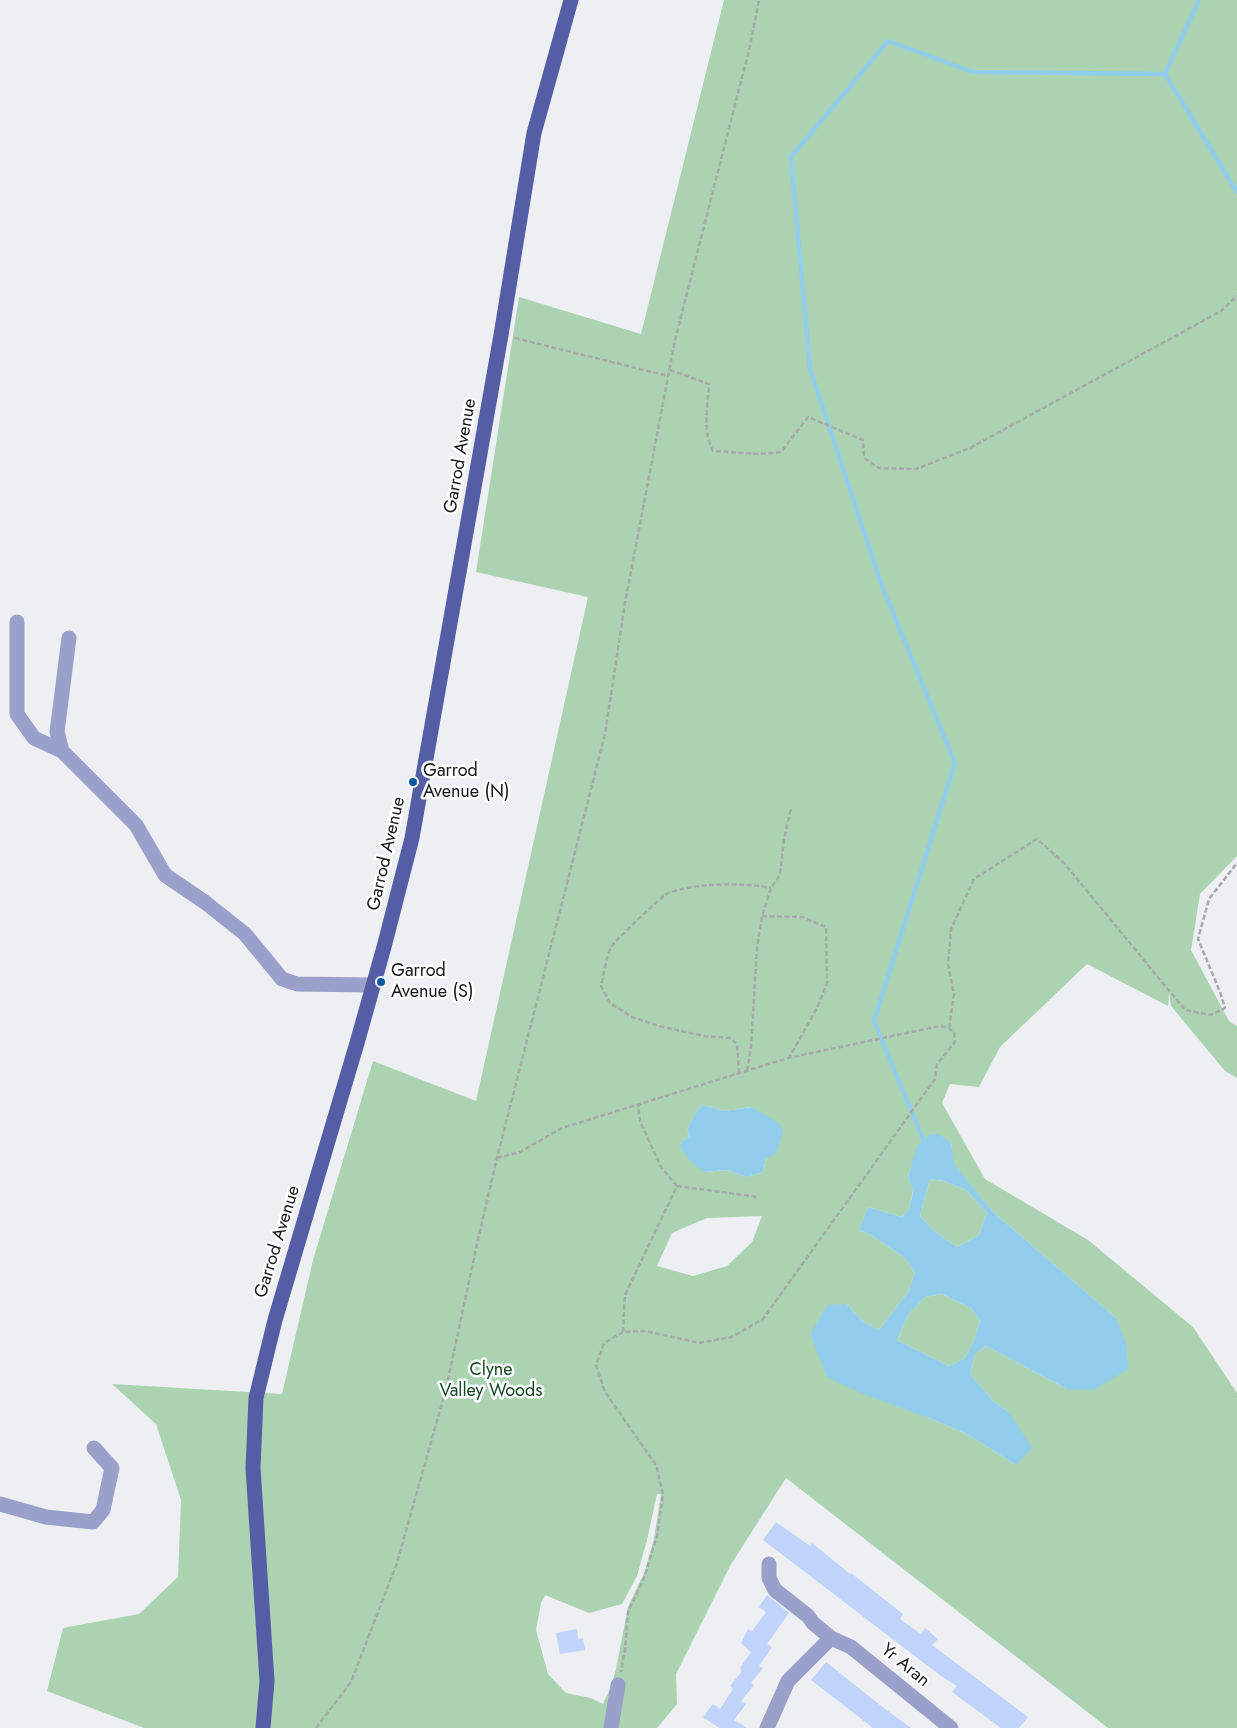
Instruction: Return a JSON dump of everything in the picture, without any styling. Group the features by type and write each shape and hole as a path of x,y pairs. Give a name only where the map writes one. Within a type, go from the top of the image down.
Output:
{"main road":[{"name":"Garrod Avenue","path":"262,1728 267,1681 253,1468 256,1398 275,1320 373,986 412,838 501,335 534,134 571,0"}],"street":[{"path":"17,622 17,714 34,738 62,751 136,825 165,875 206,902 245,934 282,979 297,984 373,986"},
{"path":"62,751 57,732 69,638"},
{"path":"0,1504 46,1517 93,1522 103,1510 112,1468 94,1448"},
{"name":"Yr Aran","path":"769,1564 770,1578 776,1590 832,1638 851,1647 951,1728"},
{"path":"767,1728 788,1681 832,1638"},
{"path":"611,1728 618,1686"}],"path":[{"path":"316,1728 351,1682 397,1563 446,1389 497,1158 605,734 625,603 675,340 750,46 759,0"},
{"path":"670,370 709,384 706,430 708,442 713,451 759,454 781,452 808,417 863,440 864,458 879,468 916,469 970,448 1221,311 1237,296"},
{"path":"501,335 668,376"},
{"path":"747,1071 751,1047 757,948 762,916 771,888 780,875 784,839 791,808"},
{"path":"949,1028 954,994 948,964 951,929 974,879 1037,839 1064,863 1185,1010 1211,1015 1224,1008 1220,992 1198,939 1209,899 1237,863"},
{"path":"739,1073 737,1044 730,1038 704,1036 659,1026 632,1017 610,1003 602,986 612,946 666,893 711,886 771,888"},
{"path":"762,916 802,917 826,927 827,983 817,1008 788,1058"},
{"path":"497,1158 520,1152 562,1128 788,1058 940,1026 949,1028 954,1033 955,1042 937,1064 935,1079 763,1319 732,1337 699,1343 646,1331 623,1332 604,1343 596,1365 605,1392 656,1466 663,1494 657,1536 644,1578 628,1612 625,1650 618,1686"},
{"path":"638,1104 640,1121 661,1167 677,1186 758,1197"},
{"path":"623,1332 625,1294 677,1186"}],"green space":[{"name":"Clyne Valley Woods","path":"724,0 1237,0 1237,856 1200,894 1191,950 1229,1021 1237,1026 1237,1078 1225,1071 1171,1006 1169,993 1168,1006 1087,964 1000,1047 979,1087 950,1084 942,1103 985,1179 1088,1240 1193,1327 1237,1393 1237,1728 1108,1728 786,1478 730,1566 676,1674 677,1704 657,1728 144,1728 47,1691 63,1628 139,1614 178,1577 181,1500 156,1424 112,1384 282,1394 313,1260 373,1061 476,1101 588,597 476,572 519,297 641,334","holes":["702,1105 725,1111 752,1107 766,1158 763,1172 747,1177 727,1170 704,1172 683,1140 690,1137 687,1130","951,1143 953,1164 992,1211 1116,1318 1067,1389 986,1346 975,1354 970,1374 994,1402 1009,1412 1016,1465 967,1434 929,1418 818,1352 810,1334 847,1304 862,1321 879,1330 908,1292 915,1273 905,1258 871,1235 859,1230 868,1207 902,1217 909,1209 913,1191 908,1177 912,1164","762,1216 752,1242 727,1266 693,1276 657,1266 672,1233 707,1218","657,1494 661,1494 654,1539 645,1571 628,1607 616,1669 603,1704 591,1698 566,1693 548,1674 536,1630 541,1603 545,1595 589,1613 622,1604 637,1576"]},
{"path":"930,1179 944,1181 966,1190 987,1213 979,1235 957,1247 934,1231 920,1216"},
{"path":"942,1294 971,1308 980,1321 974,1341 965,1358 949,1366 897,1340 908,1315 925,1297"}],"water":[{"path":"702,1105 725,1111 752,1107 780,1124 783,1131 776,1154 766,1158 763,1172 747,1177 727,1170 704,1172 691,1162 680,1147 683,1140 690,1137 687,1130"},
{"path":"930,1134 938,1134 951,1143 954,1164 992,1211 1116,1318 1126,1343 1128,1369 1094,1390 1067,1389 986,1346 975,1354 970,1374 994,1402 1009,1412 1032,1448 1016,1465 967,1434 858,1392 827,1377 810,1334 828,1305 847,1304 862,1321 879,1330 908,1292 915,1273 905,1258 871,1235 859,1230 868,1207 902,1217 909,1209 913,1192 908,1177 917,1146","holes":["930,1179 944,1181 966,1190 987,1213 979,1235 957,1247 934,1231 920,1216","942,1294 971,1308 980,1321 974,1341 965,1358 949,1366 897,1340 908,1315 925,1297"]}],"building":[{"path":"776,1522 810,1546 812,1543 851,1573 903,1614 900,1619 921,1634 925,1628 938,1639 932,1645 1028,1717 1019,1728 1001,1728 952,1692 957,1686 941,1676 763,1540"},
{"path":"767,1595 789,1613 767,1644 772,1647 759,1666 763,1668 751,1683 754,1685 741,1701 746,1704 734,1720 747,1728 719,1728 703,1717 713,1704 720,1709 733,1689 730,1686 742,1671 740,1668 751,1652 741,1643 748,1629 752,1631 766,1612 759,1607"},
{"path":"577,1629 578,1639 583,1638 585,1650 560,1654 556,1633"},
{"path":"826,1662 911,1728 873,1728 811,1680"}],"waterway":[{"path":"1199,0 1165,74 1237,192"},
{"path":"925,1144 874,1021 955,763 882,586 810,369 791,157 888,41 973,72 1165,74"}],"place":[{"name":"Garrod Avenue (N)","path":"413,782"},
{"name":"Garrod Avenue (S)","path":"381,982"}]}
